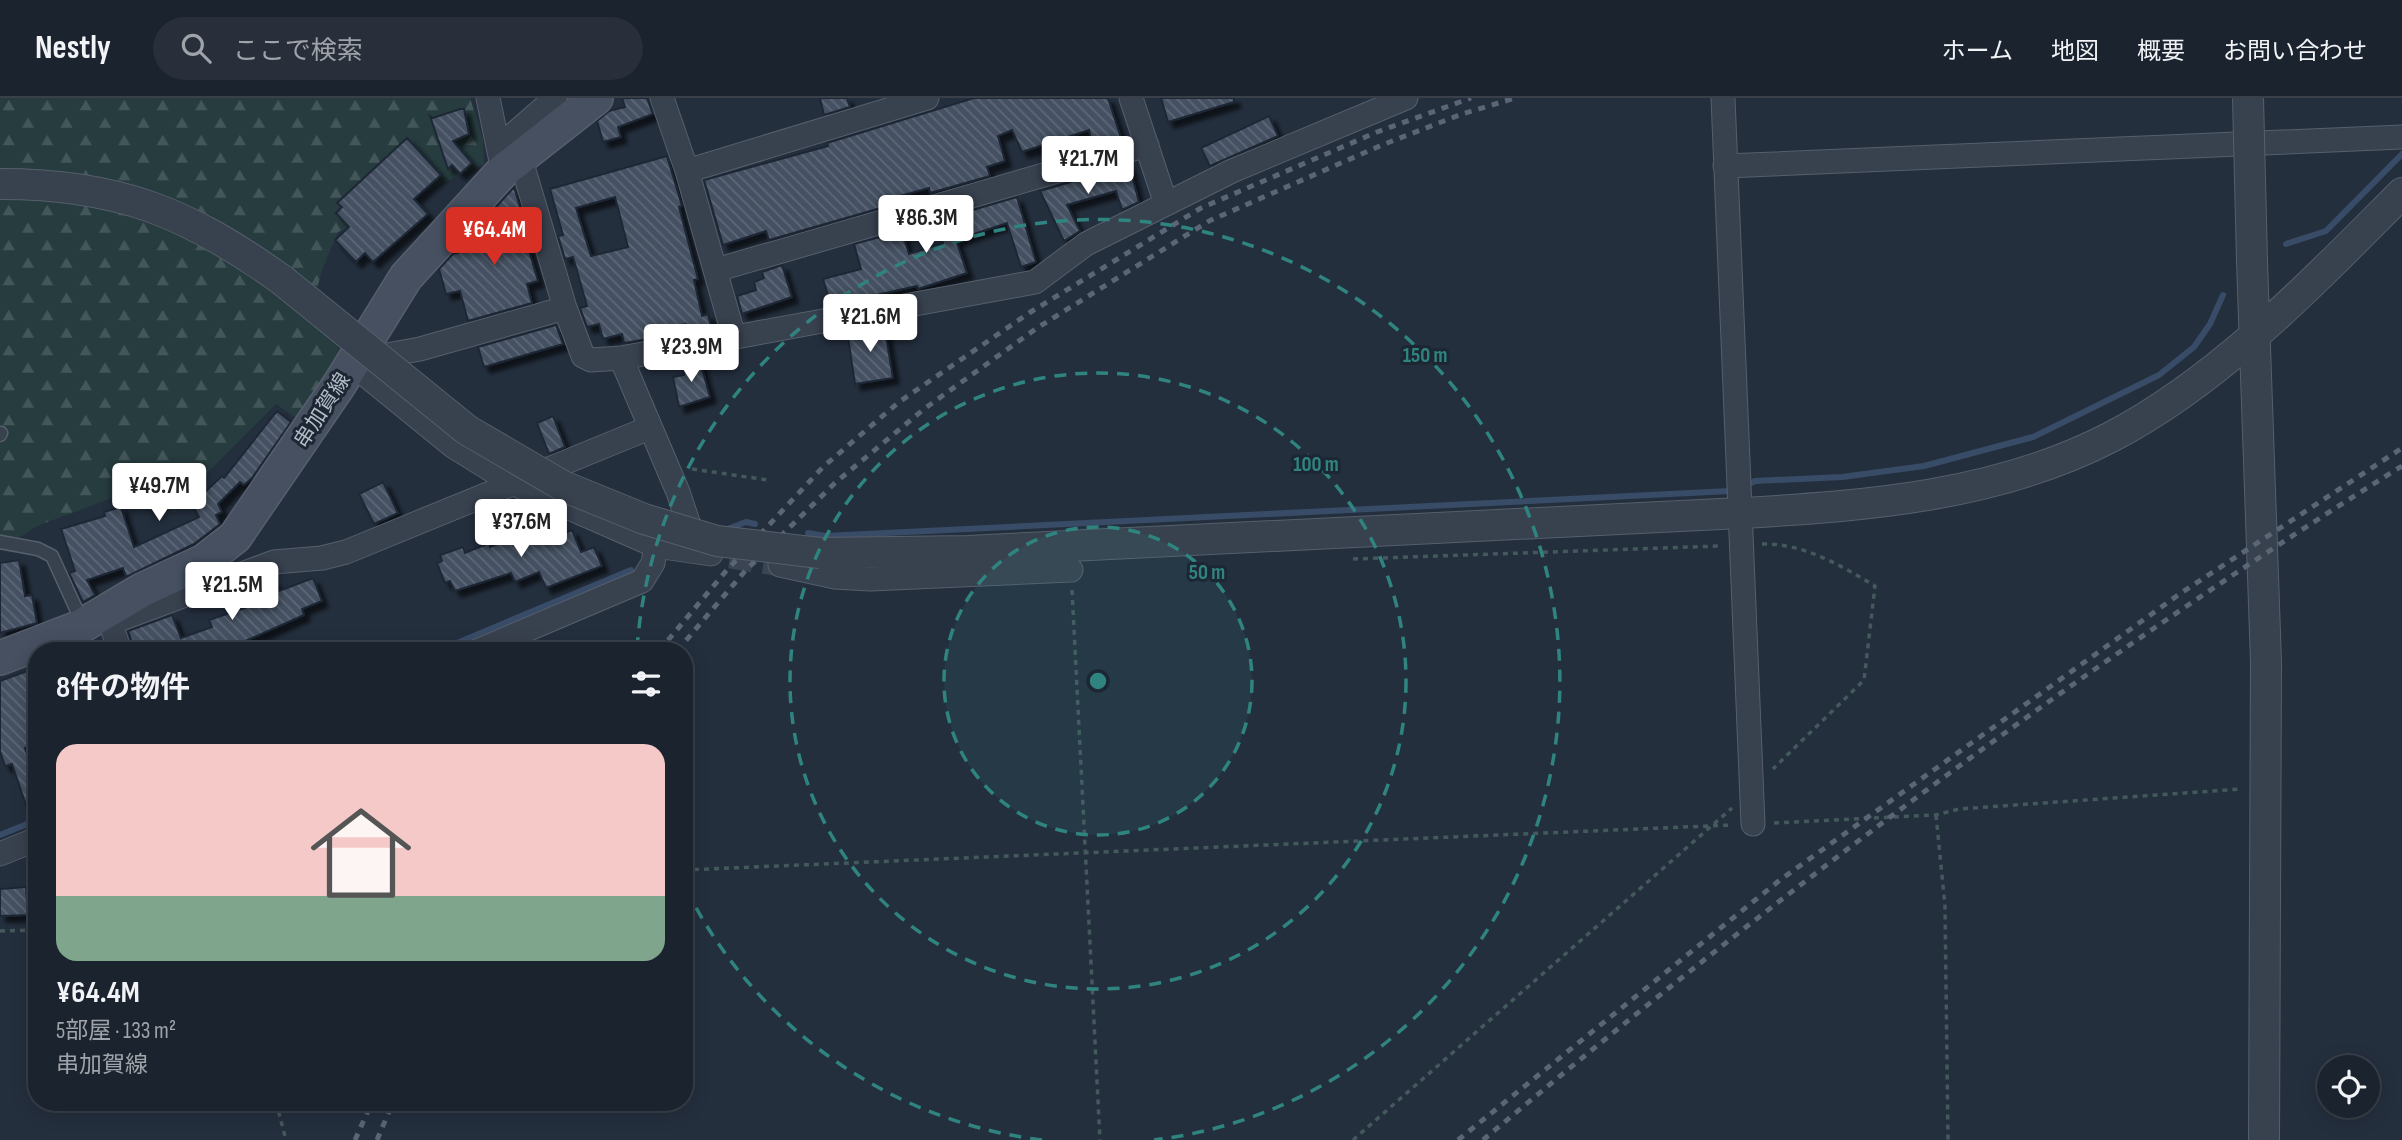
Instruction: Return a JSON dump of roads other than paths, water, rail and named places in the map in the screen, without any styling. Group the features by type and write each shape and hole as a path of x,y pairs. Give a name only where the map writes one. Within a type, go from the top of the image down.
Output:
{"main road":[{"name":"串加賀線","path":"40,642 99,618 204,561 235,537 353,363 406,276 507,159 596,98"},
{"name":"串加賀線","path":"0,658 28,647"}],"street":[{"path":"488,98 507,159 583,356 591,360 621,358 1035,282 1086,244 1166,204 1317,133 1406,98"},
{"path":"507,159 555,98"},
{"path":"662,98 687,171 734,337"},
{"path":"687,171 927,98"},
{"path":"1131,98 1166,204"},
{"path":"1723,98 1753,824"},
{"path":"2248,98 2253,337 2266,662 2264,1140"},
{"path":"1725,166 2402,137"},
{"path":"716,270 1147,145"},
{"path":"0,184 85,188 168,213 228,242 282,280 467,430 563,486 644,519 717,541 820,553 981,550 1829,509 1936,495 2062,458 2111,436 2159,407 2253,337 2402,193"},
{"path":"353,363 420,349 565,308"},
{"path":"621,358 698,552"},
{"path":"353,363 454,447 512,483 656,546 730,557"},
{"path":"99,618 121,619 274,562 322,558 346,552 649,428"},
{"path":"498,642 642,581 653,563 656,546"},
{"path":"780,565 835,577 870,579 1071,570"},
{"path":"99,618 114,642"},
{"path":"0,854 28,843"}],"lane":[{"path":"0,542 38,549 51,556 99,618"}],"waterway":[{"path":"2286,244 2326,231 2402,154"},
{"path":"1747,485 1755,481 1842,477 1924,466 2033,437 2159,375 2194,347 2210,324 2223,295"},
{"path":"808,533 825,536 1730,491"},
{"path":"725,530 746,522 755,524"},
{"path":"459,642 631,570"},
{"path":"0,835 28,824"}],"tunnel":[{"path":"730,557 780,565"}],"railway":[{"path":"667,642 726,571 823,467 899,402 1029,313 1201,208 1377,132 1471,98"},
{"path":"685,642 745,571 835,483 924,409 1037,328 1209,221 1382,145 1462,114 1515,98"},
{"path":"1458,1140 1780,880 2181,593 2402,448"},
{"path":"1483,1140 1704,960 1931,787 2163,622 2402,466"},
{"path":"355,1140 368,1111"},
{"path":"377,1140 389,1111"}]}
